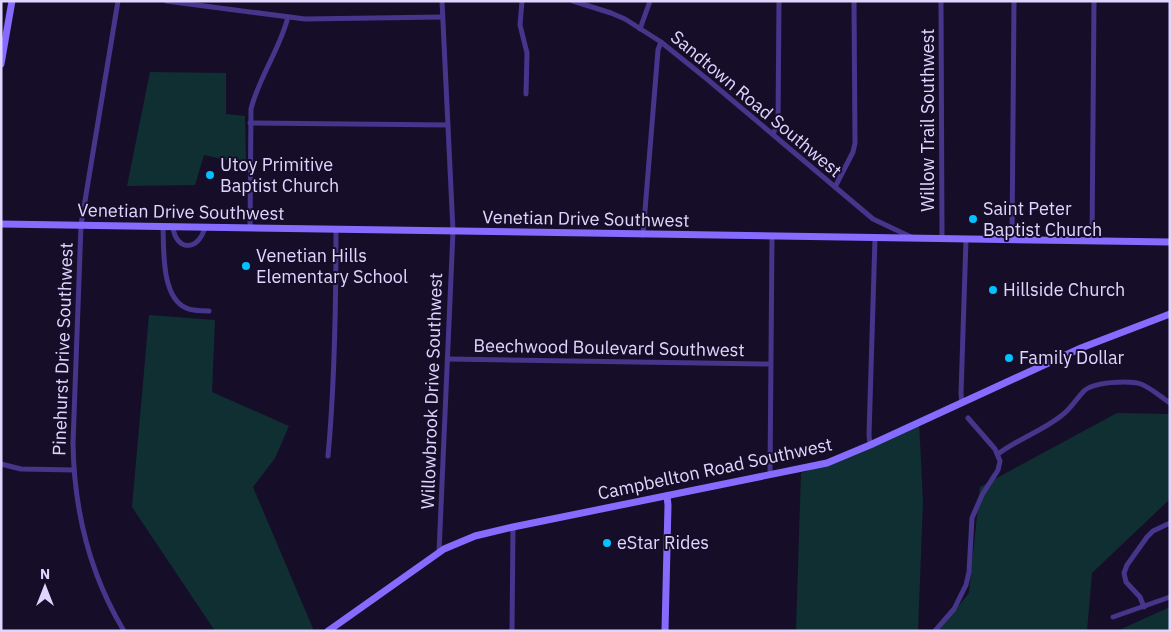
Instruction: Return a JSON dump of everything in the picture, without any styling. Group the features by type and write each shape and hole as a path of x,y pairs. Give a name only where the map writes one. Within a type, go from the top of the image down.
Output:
{"street":[{"path":"1,64 12,1"},
{"name":"Pinehurst Drive Southwest","path":"118,1 81,225 74,470 82,531 102,590 124,631"},
{"path":"166,1 305,19 442,17"},
{"name":"Willowbrook Drive Southwest","path":"439,552 453,231 442,1"},
{"path":"522,1 521,32 527,53 526,94"},
{"name":"Sandtown Road Southwest","path":"573,1 611,13 661,42 708,79 873,219 916,239"},
{"path":"640,29 650,1"},
{"path":"773,134 777,129 778,122 779,1"},
{"path":"835,187 853,152 855,143 854,1"},
{"name":"Willow Trail Southwest","path":"941,1 942,239"},
{"path":"1012,240 1014,1"},
{"path":"1092,241 1094,1"},
{"path":"250,228 251,109 254,96 284,31 288,17"},
{"path":"643,235 658,50 661,42"},
{"path":"250,123 448,125"},
{"name":"Venetian Drive Southwest","path":"1,224 1170,242"},
{"path":"163,227 166,278 170,291 184,308 209,311"},
{"path":"173,227 176,238 185,245 191,245 198,241 205,227"},
{"path":"328,456 334,347 336,230"},
{"path":"770,475 772,237"},
{"path":"870,445 875,238"},
{"path":"962,403 966,239"},
{"name":"Campbellton Road Southwest","path":"328,631 439,552 475,536 827,463 1081,348 1170,314"},
{"name":"Beechwood Boulevard Southwest","path":"448,359 770,364"},
{"path":"998,454 1013,443 1061,416 1071,408 1084,390 1097,384 1140,384 1170,403"},
{"path":"935,631 954,609 966,585 969,572 972,518 982,496 998,470 1000,461 998,454 968,418"},
{"path":"1,464 21,469 74,470"},
{"path":"665,631 667,496"},
{"path":"1144,607 1140,597 1126,582 1124,572 1147,537 1153,531 1170,523"},
{"path":"512,631 513,527"},
{"path":"1113,618 1170,597"}],"green space":[{"path":"150,72 226,73 226,114 245,116 246,164 204,155 195,185 127,186"},
{"path":"149,315 215,320 212,392 289,426 275,458 253,487 314,631 215,631 132,507"},
{"path":"1117,413 1170,414 1170,499 1092,573 1087,631 938,631 969,593 980,487"},
{"path":"919,422 923,502 918,631 796,631 801,473 838,460"},
{"path":"1170,607 1170,631 1117,631"}],"place":[{"name":"Utoy Primitive Baptist Church","path":"210,175"},
{"name":"Saint Peter Baptist Church","path":"973,219"},
{"name":"Venetian Hills Elementary School","path":"246,266"},
{"name":"Hillside Church","path":"993,290"},
{"name":"Family Dollar","path":"1009,358"},
{"name":"eStar Rides","path":"607,543"}]}
